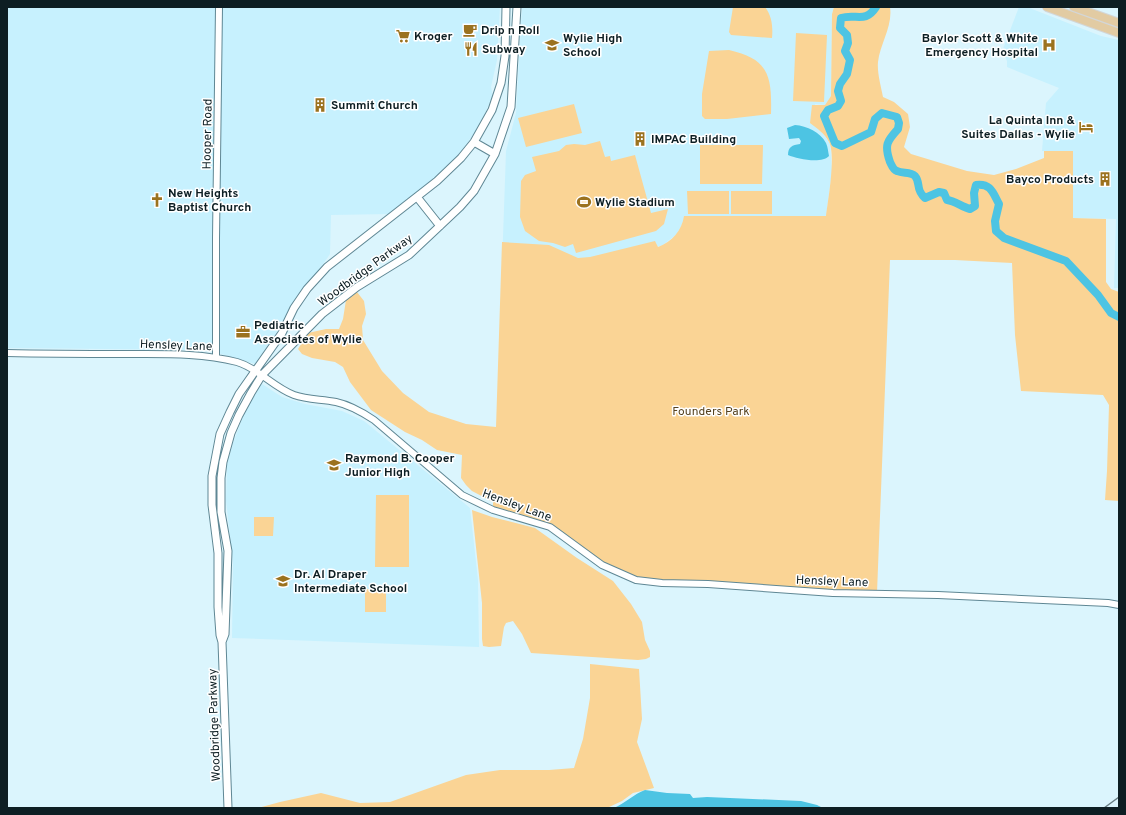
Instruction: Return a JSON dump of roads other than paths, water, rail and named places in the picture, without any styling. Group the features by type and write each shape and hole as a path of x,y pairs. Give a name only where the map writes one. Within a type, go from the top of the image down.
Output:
{"main road":[{"name":"Woodbridge Parkway","path":"228,808 222,642 218,607 218,553 212,504 214,456 220,434 239,394 282,333 294,308 307,289 327,267 442,176 461,158 474,142 492,110 501,83 505,56 506,7"},
{"name":"Woodbridge Parkway","path":"222,642 225,634 228,551 221,512 220,478 231,433 251,393 262,375 322,314 357,287 409,255 460,207 474,190 495,154 511,107 516,7"},
{"path":"1047,7 1119,33"},
{"path":"1074,7 1119,23"},
{"path":"505,56 514,56"},
{"path":"474,142 495,154"},
{"path":"416,197 440,226"},
{"path":"212,476 220,478"},
{"path":"216,535 225,534"}],"street":[{"name":"Hooper Road","path":"216,358 219,7"},
{"name":"Hensley Lane","path":"7,354 184,354 238,362 255,370 280,388 294,394 336,402 355,408 380,425 462,495 492,510 550,527 602,565 636,580 662,583 708,584 833,592 1108,603 1119,605"}],"water":[{"path":"795,125 808,128 817,133 827,145 829,156 821,160 815,160 797,158 788,155 790,148 800,144 801,141 799,138 789,139 787,128"},
{"path":"645,790 690,794 693,798 707,797 801,801 823,808 614,808"}],"waterway":[{"path":"876,7 872,12 864,17 841,18 840,28 847,35 848,43 845,51 850,60 847,74 840,84 838,91 841,101 838,106 828,110 824,116 835,143 842,146 871,132 875,119 882,113 897,117 899,123 898,129 889,140 887,147 890,162 896,170 915,176 918,181 920,192 925,198 939,192 944,193 947,200 970,209 975,206 974,193 976,185 988,187 999,204 995,221 996,231 1004,238 1066,261 1098,295 1111,313 1119,317"}],"railway":[{"path":"1104,808 1119,797"}],"place":[{"name":"Drip n Roll","path":"470,30"},
{"name":"Kroger","path":"403,36"},
{"name":"Wylie High School","path":"552,45"},
{"name":"Baylor Scott & White Emergency Hospital","path":"1049,45"},
{"name":"Subway","path":"471,49"},
{"name":"Summit Church","path":"320,105"},
{"name":"La Quinta Inn & Suites Dallas - Wylie","path":"1086,127"},
{"name":"IMPAC Building","path":"640,139"},
{"name":"Bayco Products","path":"1105,179"},
{"name":"New Heights Baptist Church","path":"157,200"},
{"name":"Wylie Stadium","path":"584,202"},
{"name":"Pediatric Associates of Wylie","path":"243,332"},
{"name":"Raymond B. Cooper Junior High","path":"334,465"},
{"name":"Dr. Al Draper Intermediate School","path":"283,581"}],"park label":[{"name":"Founders Park","path":"711,411"}]}
